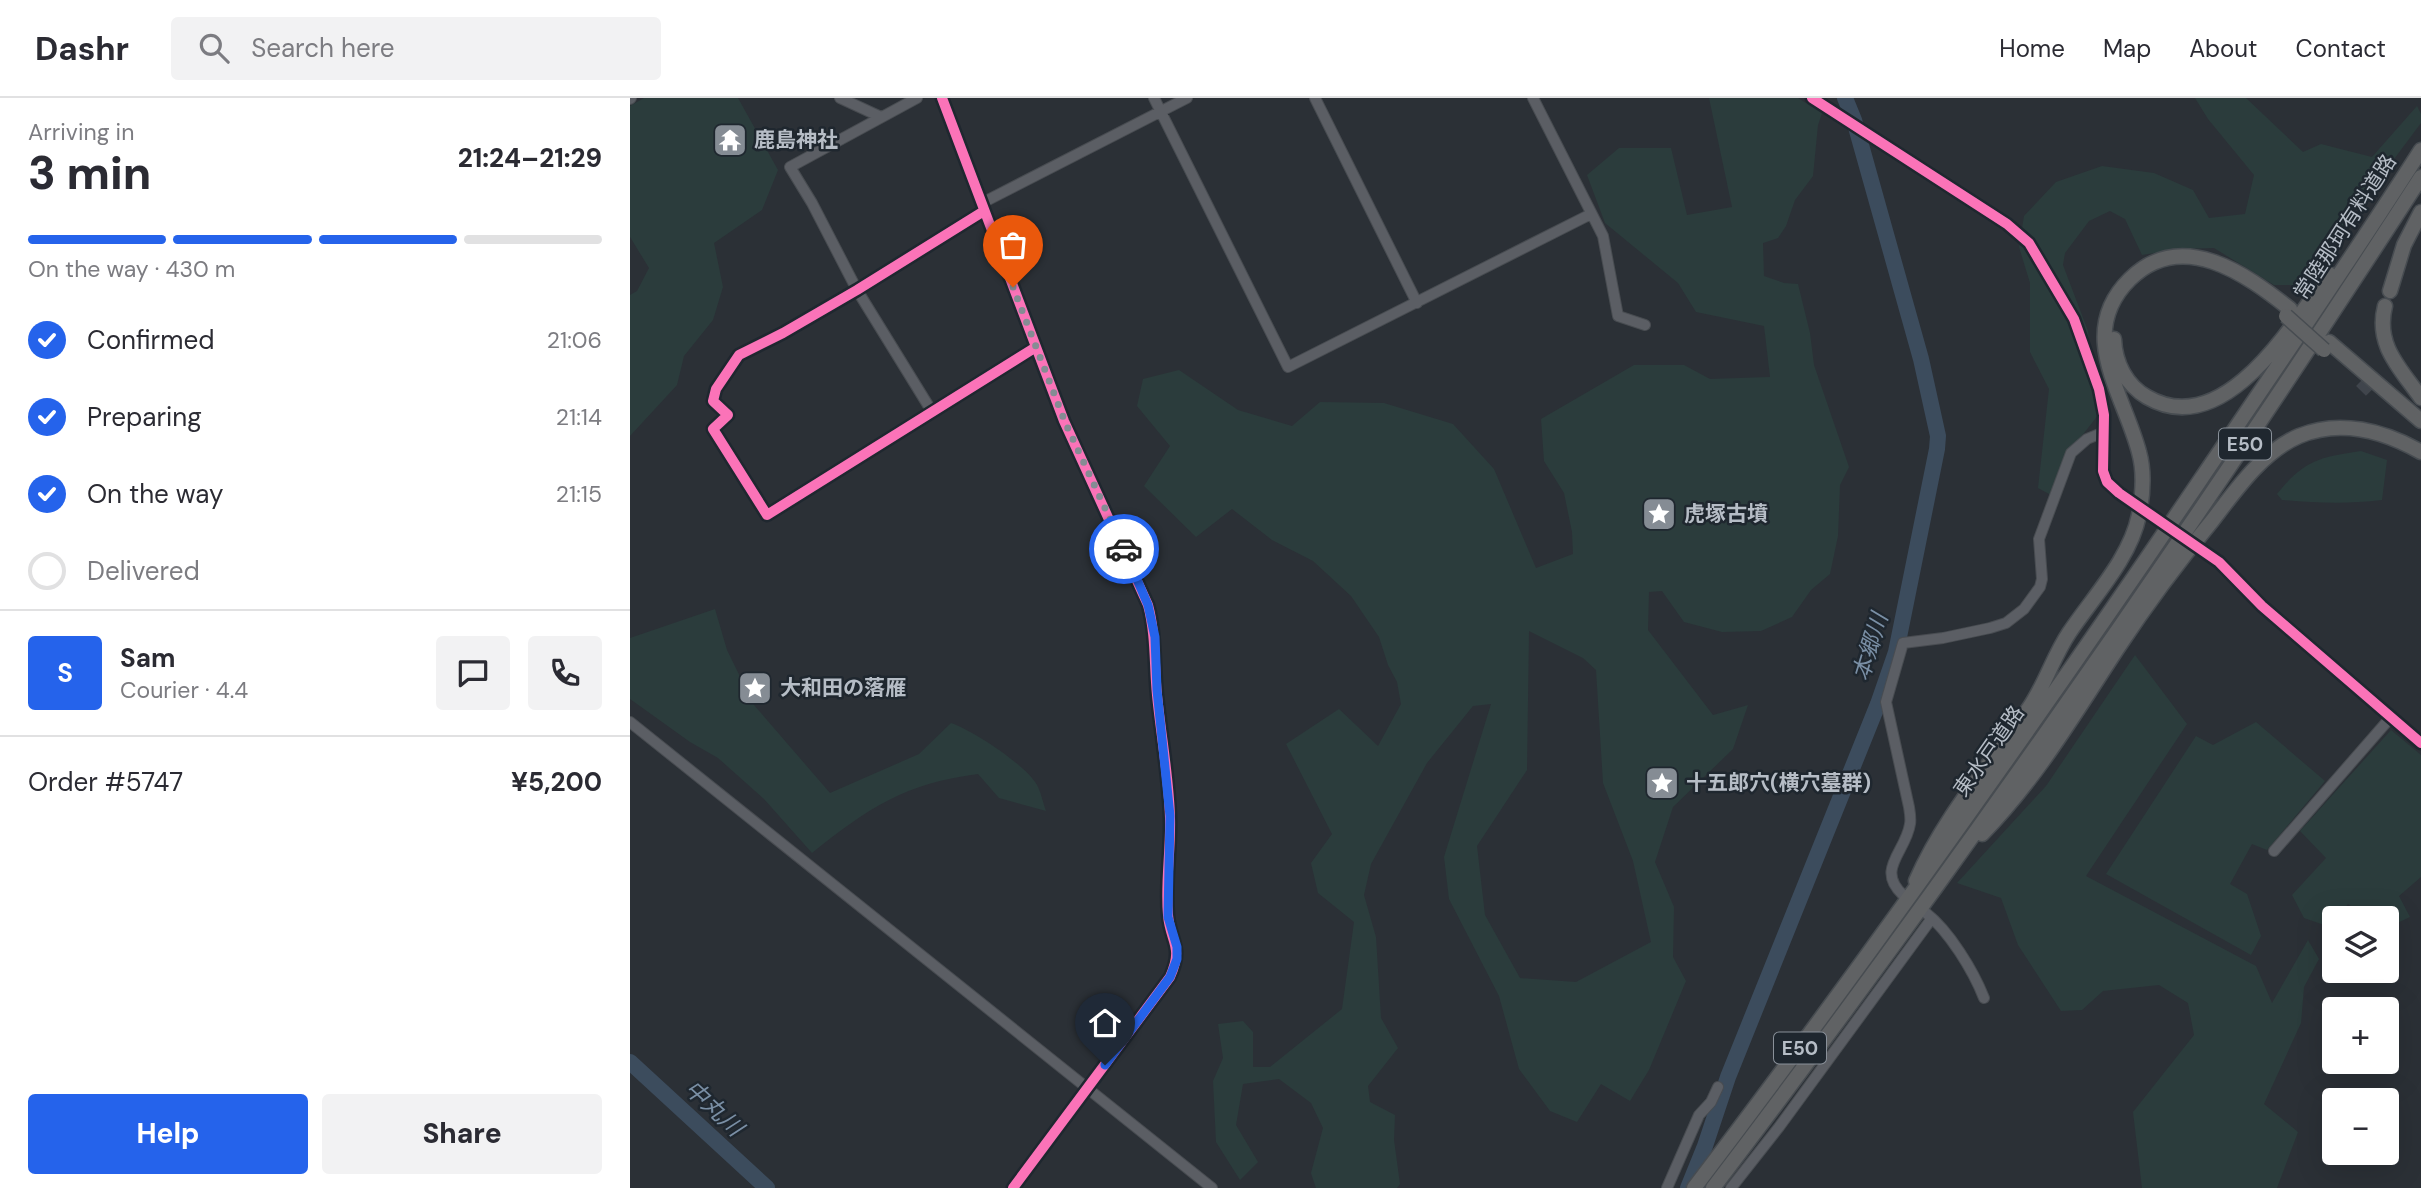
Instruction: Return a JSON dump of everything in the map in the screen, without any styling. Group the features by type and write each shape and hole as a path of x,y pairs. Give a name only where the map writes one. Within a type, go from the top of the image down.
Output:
{"highway":[{"path":"2288,312 2223,272 2194,265 2166,268 2143,279 2126,297 2115,319 2115,353 2123,374 2137,390 2166,405 2202,403 2237,387 2258,367 2290,328 2421,151"},
{"name":"常陸那珂有料道路","path":"2304,327 2421,151"},
{"name":"常陸那珂有料道路","path":"2323,343 2421,177"},
{"path":"2390,291 2404,245 2421,212"},
{"path":"1916,910 1924,862 1955,810 2030,706 2067,636 2119,559 2138,518 2142,493 2141,464 2134,437 2114,387 2106,357 2105,332 2109,311 2131,278 2154,263 2180,257 2210,260 2240,272 2421,421"},
{"path":"2385,306 2382,322 2385,343 2421,398"},
{"name":"東水戸道路","path":"1713,1188 1916,910 2050,701 2304,327"},
{"path":"2323,343 2361,381"},
{"name":"東水戸道路","path":"1694,1188 1952,865 2323,343"},
{"path":"2373,393 2421,433"},
{"path":"1952,865 2012,803 2074,718 2117,649 2181,559 2249,477 2273,453 2317,430 2347,428 2375,432 2421,452"}],"street":[{"path":"840,98 881,117"},
{"path":"917,98 790,167 857,290 931,410"},
{"path":"942,98 1065,422 1148,605 1155,637 1157,690 1168,788 1168,917 1177,947 1175,967 1013,1188"},
{"path":"1154,98 1288,367 1591,214"},
{"path":"1036,347 931,410 767,515 713,429 728,415 713,401 716,390 739,355 857,290 983,207 1187,98"},
{"path":"1315,98 1417,303"},
{"path":"1533,98 1603,236 1618,316 1645,325"},
{"path":"1812,98 2007,224 2029,243 2074,319 2099,389 2104,415 2103,471 2107,482 2219,562 2262,606 2421,743"},
{"path":"1984,998 1979,985 1941,925 1916,910 1893,885 1891,872 1910,825 1909,807 1886,702 1903,643 1990,628 2006,623 2024,610 2040,587 2042,579 2039,539 2071,453 2087,439 2104,432"},
{"path":"2274,851 2391,717"},
{"path":"630,722 1212,1188"},
{"path":"1731,1188 1779,1127 1916,910"},
{"path":"1667,1188 1699,1115 1711,1102 1718,1087"}],"shaded area":[{"path":"644,98 738,98 778,170 762,210 714,243 723,287 713,320 684,356 677,385 630,436 630,295 637,291 649,268 630,237 630,106"},
{"path":"1709,98 1798,98 1822,113 1818,125 1813,176 1795,200 1786,226 1778,238 1763,243 1764,276 1784,283 1798,284 1810,333 1814,365 1849,467 1840,485 1838,536 1830,574 1811,590 1792,617 1761,631 1722,632 1684,622 1662,591 1649,592 1648,630 1713,715 1748,705 1733,749 1673,807 1655,862 1674,907 1673,957 1686,981 1649,1070 1630,1101 1601,1084 1577,1122 1550,1111 1519,1069 1499,996 1449,899 1444,857 1491,704 1473,706 1427,763 1371,864 1364,895 1376,937 1381,1018 1398,1048 1368,1086 1370,1102 1395,1115 1394,1140 1400,1184 1397,1188 1316,1188 1311,1173 1323,1128 1311,1103 1279,1079 1243,1084 1236,1125 1258,1162 1240,1180 1216,1142 1213,1081 1223,1058 1218,1024 1243,1021 1253,1032 1253,1067 1270,1067 1342,1009 1354,922 1318,893 1311,863 1332,834 1286,744 1339,709 1378,746 1401,704 1397,682 1379,637 1351,596 1313,561 1272,540 1232,509 1196,537 1144,486 1170,446 1137,406 1143,379 1179,370 1238,410 1292,426 1320,402 1384,403 1453,424 1494,469 1536,568 1573,554 1572,532 1564,493 1544,461 1541,419 1634,365 1684,365 1710,379 1770,377 1764,326 1696,312 1678,283 1605,223 1587,175 1619,148 1671,148 1687,215 1732,207","holes":["1529,631 1583,658 1596,670 1603,783 1633,861 1651,942 1576,982 1520,978 1485,915 1477,846 1527,770"]},
{"path":"2195,98 2246,98 2303,152 2321,144 2372,157 2417,106 2421,123 2300,285 2274,285 2214,248 2180,249 2142,255 2125,219 2110,211 2089,221 2065,253 2063,265 2088,331 2099,414 2066,456 2051,495 2038,488 2049,389 2030,352 2030,283 2019,247 2024,216 2056,182 2102,166 2154,173 2193,190 2209,218 2245,214 2254,175 2208,119"},
{"path":"2361,451 2387,460 2382,500 2307,502 2282,500 2277,494 2296,474 2314,462 2334,455"},
{"path":"715,609 727,650 754,705 830,793 919,754 951,723 985,740 1022,768 1037,785 1046,811 999,798 978,774 952,778 889,800 851,823 812,853 764,799 718,758 690,742 630,699 630,638"},
{"path":"2135,655 2187,724 2086,876 2256,966 2272,1003 2308,940 2319,959 2304,987 2301,1023 2264,1104 2298,1132 2277,1188 2142,1188 2133,1112 2194,1035 2188,1003 2159,985 2103,991 2082,1010 2061,1011 2018,945 2001,898 1957,883 2046,786"},
{"path":"2256,722 2325,781 2267,850 2252,844 2230,884 2247,894 2261,936 2251,955 2106,874 2196,736 2213,745"},
{"path":"2391,730 2421,755 2421,877 2399,896 2410,917 2399,922 2399,906 2348,904 2322,906 2322,924 2304,918 2292,895 2326,858 2300,831"}],"waterway":[{"name":"本郷川","path":"1688,1188 1728,1077 1878,704 1896,652 1937,449 1938,436 1921,359 1854,120 1845,98"},
{"name":"中丸川","path":"630,1062 767,1188"}],"tunnel":[{"path":"2361,381 2373,393"}],"cycle path":[{"path":"942,98 1064,421 1148,605 1167,772 1170,830 1167,903 1176,951 1174,967 1170,977 1013,1188"},
{"path":"1812,98 2007,224 2029,243 2074,319 2099,389 2104,415 2103,471 2107,482 2219,562 2262,606 2421,743"},
{"path":"984,211 857,290 739,355 716,389 713,401 728,415 713,429 767,515 1036,347"}],"way so far":[{"path":"1013,287 1065,422 1124,549"}],"place":[{"name":"鹿島神社","path":"730,140"},
{"name":"虎塚古墳","path":"1659,514"},
{"name":"大和田の落雁","path":"755,688"},
{"name":"十五郎穴(横穴墓群)","path":"1662,783"}],"route":[{"path":"1105,1065 1170,977 1177,959 1177,947 1168,917 1170,816 1157,690 1155,637 1148,605 1124,549"}]}
